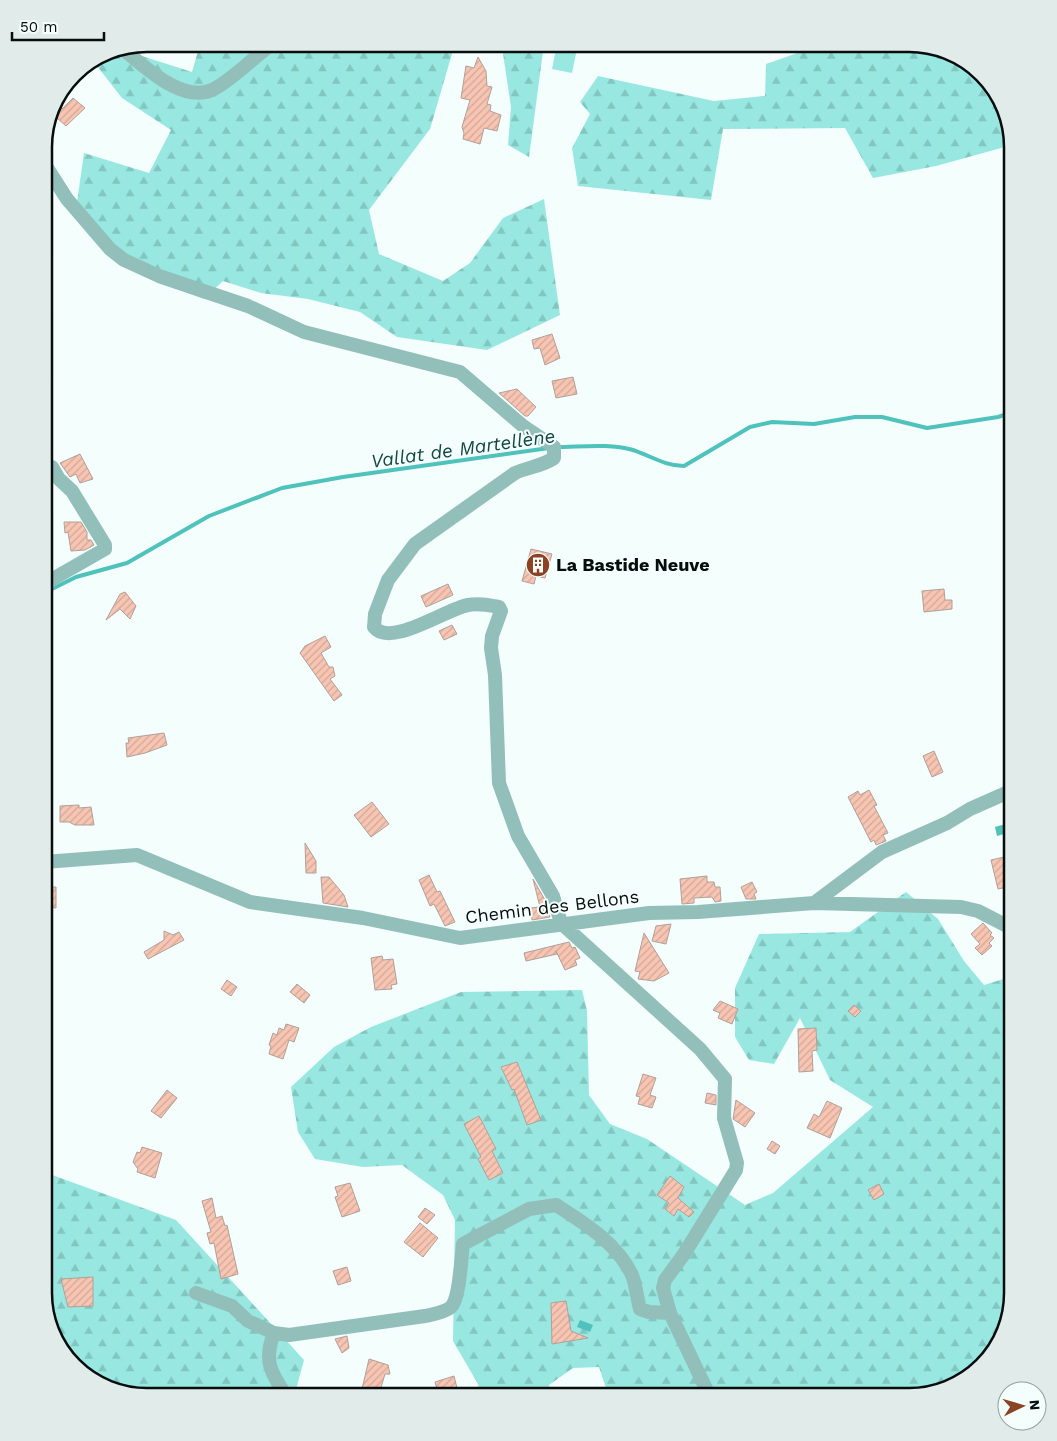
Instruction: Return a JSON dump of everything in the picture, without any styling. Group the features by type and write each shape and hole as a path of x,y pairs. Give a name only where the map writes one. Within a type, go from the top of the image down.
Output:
{"street":[{"path":"129,54 151,73 168,83 198,94 213,89 260,53"},
{"path":"53,176 67,199 110,249 124,260 159,276 248,306 304,332 460,372 524,426 554,447 554,458 548,463 528,467 515,473 415,544 388,580 373,621 376,630 383,634 394,633 411,629 469,605 484,604 499,607 501,611 492,636 491,648 495,674 498,782 518,836 553,896 561,923 700,1050 724,1079 726,1089 724,1118 737,1163 736,1170 684,1254 665,1280 663,1288 670,1313 706,1388"},
{"path":"53,468 75,496 105,545 105,550 53,579"},
{"path":"814,903 882,852 947,823 970,809 1004,794"},
{"name":"Chemin des Bellons","path":"52,861 137,855 250,902 363,918 460,938 561,923 649,913 698,912 814,903 961,907 978,911 1004,924"},
{"path":"196,1293 232,1306 248,1321 274,1333 289,1336 443,1312 452,1305 456,1293 463,1244 529,1209 556,1205 592,1228 619,1255 632,1276 640,1309 649,1312 670,1313"},
{"path":"274,1333 268,1350 268,1362 282,1388"}],"green space":[{"path":"197,53 452,53 430,129 369,210 379,254 443,281 470,263 503,218 544,199 560,315 487,350 397,337 360,312 308,299 261,293 223,281 204,299 149,278 75,216 84,153 149,173 171,130 122,98 98,67 106,62 134,54 192,72"},
{"path":"503,53 543,53 529,157 508,145 511,107"},
{"path":"555,53 576,53 572,73 552,69"},
{"path":"797,53 916,53 940,58 951,62 972,76 985,90 992,100 1001,123 1004,135 1004,147 936,166 873,178 845,128 723,129 711,200 578,186 572,148 590,114 580,102 598,76 714,101 765,96 766,64"},
{"path":"906,892 938,919 964,961 984,985 1004,979 1004,1306 992,1341 977,1361 957,1376 922,1388 606,1388 599,1367 573,1368 549,1385 550,1388 479,1388 453,1341 455,1220 443,1195 402,1165 363,1167 315,1159 298,1132 291,1087 334,1047 371,1027 461,992 582,990 587,1011 589,1095 610,1124 647,1139 745,1205 773,1193 873,1107 830,1080 800,1018 774,1064 749,1060 735,1037 735,988 759,934 850,932"},
{"path":"52,1175 176,1220 304,1360 296,1388 129,1387 106,1379 85,1365 65,1341 53,1306"}],"shaded area":[{"path":"1004,824 1004,834 997,836 995,827"},
{"path":"580,1320 593,1325 590,1332 577,1327"}],"building":[{"path":"478,57 486,71 487,86 492,87 487,104 491,105 490,111 501,115 497,131 484,128 480,144 463,139 462,127 470,100 461,98 466,66 474,68"},
{"path":"73,98 85,108 66,126 58,118 62,109"},
{"path":"552,334 560,358 545,365 540,348 534,349 532,340"},
{"path":"573,377 577,394 556,398 552,381"},
{"path":"517,389 536,407 528,416 525,416 499,393"},
{"path":"80,454 93,479 80,483 76,474 70,477 60,463"},
{"path":"64,522 81,522 87,532 87,540 91,540 94,545 85,550 71,551 68,532 65,533"},
{"name":"La Bastide Neuve","path":"531,549 552,554 545,578 536,576 534,584 522,581"},
{"path":"448,584 453,595 426,607 421,596"},
{"path":"944,589 945,600 952,600 952,609 924,612 922,591"},
{"path":"125,592 136,606 130,619 120,609 106,620 120,594"},
{"path":"452,625 457,634 444,640 439,631"},
{"path":"325,636 331,647 321,653 329,667 333,667 335,676 330,679 342,695 334,701 300,653 305,646"},
{"path":"164,733 167,745 127,757 126,743 129,743 128,738"},
{"path":"934,751 943,772 932,777 923,756"},
{"path":"869,790 877,805 874,806 888,833 883,835 886,841 876,845 874,840 871,842 848,797 858,791 860,795"},
{"path":"372,802 389,824 371,837 354,815"},
{"path":"79,805 79,808 91,807 94,825 75,825 69,822 60,822 60,806"},
{"path":"305,843 316,861 316,873 306,873"},
{"path":"1004,857 1004,888 998,889 991,860"},
{"path":"429,875 437,892 440,891 455,922 445,926 434,904 430,906 419,880"},
{"path":"707,876 707,882 714,882 715,887 720,887 721,901 715,902 712,897 694,898 694,903 682,904 680,879"},
{"path":"321,877 329,877 344,895 348,907 323,903"},
{"path":"533,879 545,900 550,917 532,920 531,908 540,907"},
{"path":"752,882 757,892 754,894 756,899 746,899 741,887"},
{"path":"52,887 56,887 56,908 52,908"},
{"path":"983,923 994,938 989,943 992,946 982,955 975,948 980,944 971,934"},
{"path":"671,924 666,944 652,941 656,926"},
{"path":"164,931 173,935 179,932 184,940 148,959 144,952 164,940"},
{"path":"644,933 669,973 654,981 638,979 640,972 635,971"},
{"path":"569,942 572,948 575,947 580,958 575,960 577,965 565,970 556,951 557,954 526,961 524,953"},
{"path":"382,956 383,960 393,959 397,984 391,985 392,989 375,990 371,958"},
{"path":"227,980 237,987 231,996 221,989"},
{"path":"297,984 310,995 304,1003 290,992"},
{"path":"720,1001 738,1009 732,1024 718,1018 720,1013 713,1010"},
{"path":"854,1005 861,1011 855,1017 848,1011"},
{"path":"286,1024 299,1028 294,1042 289,1040 283,1059 269,1054 271,1046 269,1045 273,1033 277,1035 279,1028 284,1030"},
{"path":"816,1028 817,1050 812,1051 813,1071 799,1072 798,1029"},
{"path":"517,1062 541,1120 527,1125 514,1089 512,1090 501,1067"},
{"path":"643,1074 656,1078 650,1095 656,1097 652,1108 638,1104 640,1097 636,1096"},
{"path":"167,1090 177,1098 161,1118 151,1111"},
{"path":"707,1093 716,1095 716,1105 705,1103"},
{"path":"736,1100 755,1113 745,1127 733,1119"},
{"path":"827,1101 842,1108 830,1138 807,1128 814,1114 819,1117"},
{"path":"479,1116 496,1149 492,1151 503,1173 489,1180 478,1159 481,1157 464,1124"},
{"path":"772,1141 780,1146 775,1154 767,1149"},
{"path":"142,1147 162,1153 155,1178 137,1172 138,1169 133,1162 137,1152 140,1153"},
{"path":"670,1176 684,1187 678,1198 694,1212 689,1217 678,1209 674,1216 665,1209 669,1203 657,1195"},
{"path":"350,1183 360,1211 342,1217 335,1197 338,1196 335,1187"},
{"path":"879,1184 884,1194 874,1200 868,1190"},
{"path":"212,1198 216,1218 222,1216 225,1226 227,1225 238,1274 221,1279 214,1243 210,1244 207,1233 211,1232 202,1201"},
{"path":"425,1208 435,1215 427,1224 418,1217"},
{"path":"420,1223 438,1238 423,1257 404,1242"},
{"path":"347,1267 351,1281 338,1285 333,1271"},
{"path":"93,1277 93,1306 68,1307 61,1279"},
{"path":"566,1301 571,1331 588,1338 552,1344 551,1303"},
{"path":"347,1336 349,1348 342,1353 335,1339"},
{"path":"369,1359 388,1365 390,1374 385,1374 381,1388 362,1388"},
{"path":"454,1376 457,1388 437,1388 435,1382"}],"waterway":[{"name":"Vallat de Martellène","path":"556,447 604,446 624,448 664,463 684,466 750,427 772,422 814,424 855,417 882,417 927,428 1004,415"},
{"name":"Vallat de Martellène","path":"53,589 76,577 127,563 209,516 282,488 343,477 549,448"}],"place":[{"name":"La Bastide Neuve","path":"538,565"}]}
